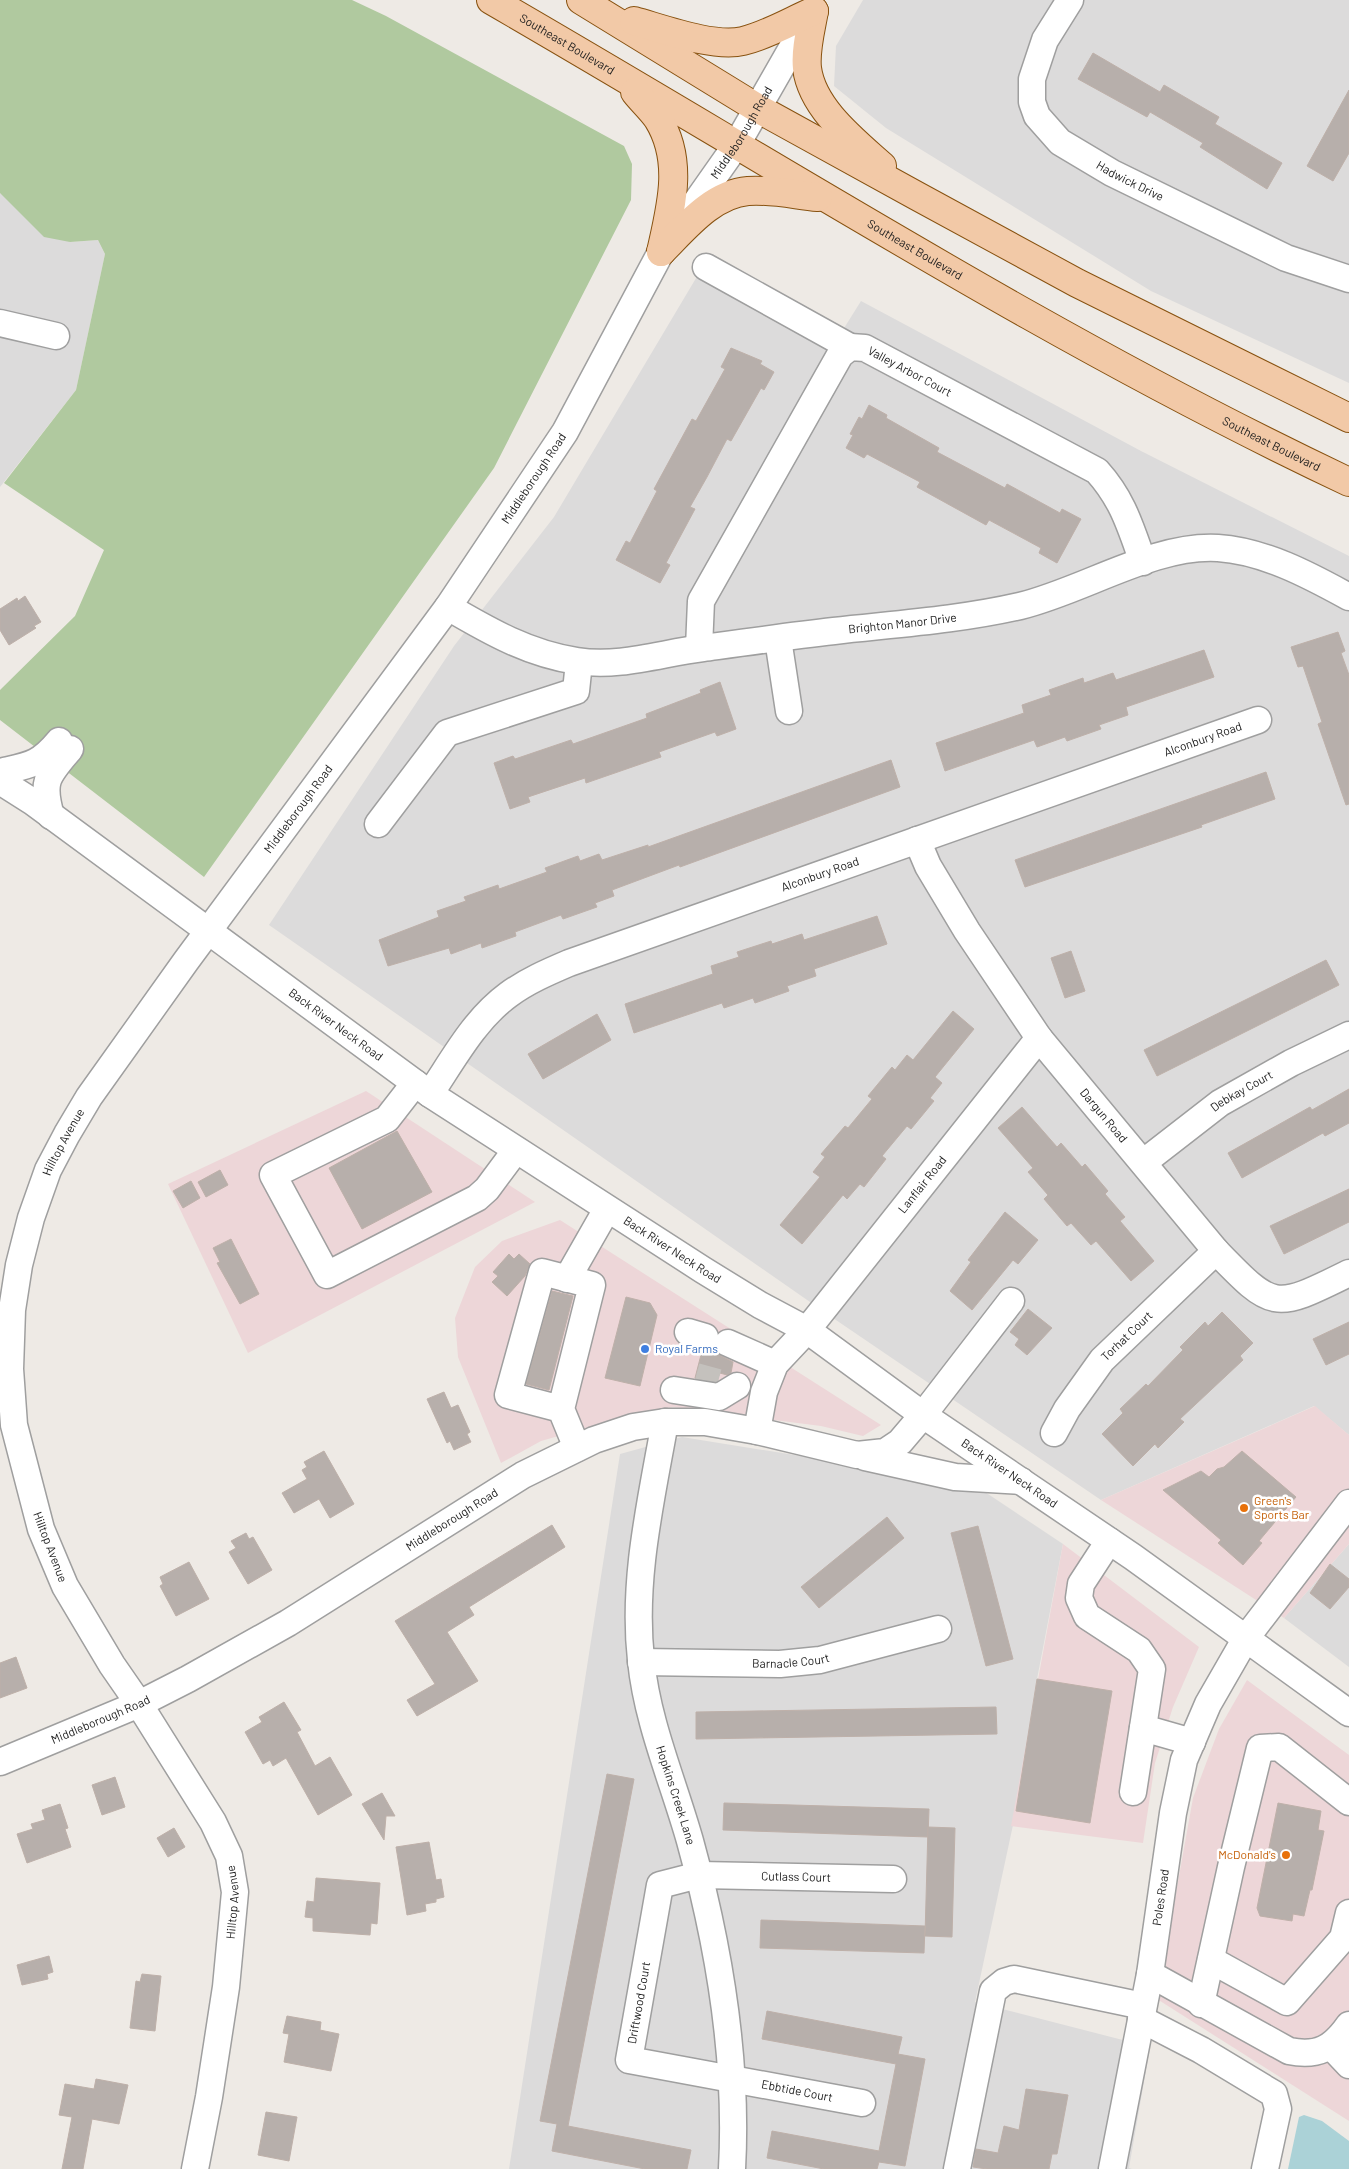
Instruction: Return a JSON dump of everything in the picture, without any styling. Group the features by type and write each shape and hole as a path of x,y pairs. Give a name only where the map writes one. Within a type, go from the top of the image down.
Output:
{"main road":[{"name":"Southeast Boulevard","path":"492,0 825,198 1084,348 1297,458 1349,482"},
{"path":"590,5 708,40 741,41 769,32 817,5"},
{"path":"590,5 757,108 917,196 1077,283 1349,418"},
{"path":"817,5 807,65 811,87 822,104 848,134 917,196"},
{"path":"619,74 657,118 667,138 673,161 673,200 661,252"},
{"path":"661,252 700,212 720,201 748,191 825,198"}],"street":[{"name":"Hadwick Drive","path":"1070,0 1045,40 1032,84 1032,102 1037,116 1060,142 1112,173 1286,258 1348,276"},
{"name":"Middleborough Road","path":"209,933 448,606 565,432 661,252 737,144 817,5"},
{"path":"706,267 850,348"},
{"path":"0,323 56,336"},
{"name":"Valley Arbor Court","path":"699,648 701,601 840,355 850,348 864,348 1097,471 1114,489 1143,562"},
{"name":"Brighton Manor Drive","path":"448,606 499,637 546,654 579,662 633,660 699,648 990,612 1056,597 1143,562 1187,550 1216,548 1235,550 1258,556 1314,578 1349,597"},
{"path":"778,639 789,711"},
{"path":"378,824 447,733 576,690 579,662"},
{"name":"Alconbury Road","path":"516,1150 487,1189 477,1198 327,1275 273,1175 387,1119 422,1089 466,1041 489,1012 507,995 529,981 569,963 1258,720"},
{"path":"0,772 36,763 65,745 47,781 45,795 51,816"},
{"name":"Back River Neck Road","path":"0,780 422,1089 760,1305 807,1330 923,1415 1109,1541 1349,1713"},
{"name":"Dargun Road","path":"917,840 928,866 967,930 1039,1038 1216,1250 1258,1293 1277,1300 1309,1293 1349,1273"},
{"name":"Hilltop Avenue","path":"195,2169 209,2097 226,1987 235,1892 229,1856 213,1822 140,1704 112,1665 65,1586 41,1529 14,1425 10,1369 12,1310 19,1265 30,1218 48,1170 66,1134 90,1096 186,961 209,933"},
{"name":"Debkay Court","path":"1144,1162 1228,1098 1290,1063 1349,1035"},
{"name":"Lanflair Road","path":"775,1364 807,1330 1039,1038"},
{"path":"567,1278 607,1209"},
{"name":"Torhat Court","path":"1054,1433 1067,1409 1102,1360 1216,1250"},
{"path":"561,1409 508,1395 542,1272 592,1285 561,1409 577,1448"},
{"name":"Middleborough Road","path":"0,1762 140,1704 288,1622 515,1480 577,1448 634,1427 665,1422 705,1422 757,1431 857,1455 884,1452 900,1442 923,1415 1011,1301"},
{"path":"707,1337 775,1364 764,1392 757,1431"},
{"path":"701,1381 764,1392"},
{"name":"Hopkins Creek Lane","path":"665,1422 640,1569 638,1632 641,1662 651,1718 699,1875 721,1980 731,2078 734,2136 732,2169"},
{"path":"857,1455 955,1477 1022,1481"},
{"name":"Poles Road","path":"1112,2169 1150,1974 1173,1813 1184,1760 1208,1704 1246,1638 1349,1504"},
{"path":"1109,1541 1081,1584 1079,1598 1087,1616 1139,1650 1152,1669 1133,1792"},
{"name":"Barnacle Court","path":"641,1662 780,1664 820,1660 938,1630"},
{"path":"1143,1728 1192,1742"},
{"path":"1202,2004 1231,1867 1260,1748 1279,1747 1349,1802"},
{"name":"Cutlass Court","path":"699,1875 893,1879"},
{"name":"Driftwood Court","path":"699,1875 660,1885 629,2060 731,2078"},
{"path":"1211,1960 1287,2002 1343,1938 1349,1913"},
{"path":"1150,1974 1289,2051 1306,2054 1330,2046 1349,2025"},
{"path":"957,2169 993,1991 1004,1982 1014,1979 1142,2013 1274,2094 1278,2108 1265,2169"},
{"path":"1330,2046 1349,2065"},
{"name":"Ebbtide Court","path":"731,2078 862,2103"}],"shaded area":[{"path":"863,0 1349,0 1349,383 1151,291 886,128 834,86 836,46"},
{"path":"0,193 70,242 98,240 105,254 76,390 0,487"},
{"path":"708,258 841,333 861,301 1141,451 1349,556 1349,1435 1314,1406 1101,1500 833,1318 269,925 454,646 554,517"},
{"path":"366,1091 535,1202 248,1353 168,1184"},
{"path":"560,1220 881,1425 863,1436 821,1426 673,1407 629,1416 541,1441 501,1463 458,1357 455,1318 475,1267 502,1241"},
{"path":"1315,1406 1349,1435 1349,1544 1284,1618 1101,1500"},
{"path":"682,1437 900,1472 964,1478 1063,1544 1037,1679 1016,1811 975,2002 1150,2047 1129,2168 1132,2169 509,2169 620,1454"},
{"path":"1063,1544 1199,1647 1173,1707 1155,1763 1143,1843 1011,1826"},
{"path":"1349,1544 1349,1667 1284,1618"},
{"path":"1247,1680 1349,1755 1349,2121 1157,1999 1193,1798 1219,1729"}],"green space":[{"path":"0,0 352,0 386,16 624,146 632,164 631,200 494,468 204,877 0,720 0,690 75,616 104,550 4,483 76,390 105,254 98,240 70,242 44,237 0,193"}],"water":[{"path":"1304,2115 1322,2121 1349,2141 1349,2169 1288,2169 1299,2117"}],"building":[{"path":"1093,53 1160,92 1164,85 1219,117 1215,124 1282,163 1267,189 1200,147 1203,143 1150,112 1147,117 1078,79"},
{"path":"1349,90 1349,153 1333,181 1307,166"},
{"path":"731,348 762,361 760,364 774,372 764,390 761,388 731,441 727,439 690,507 695,509 666,563 670,565 660,583 616,560 626,541 630,543 657,491 654,489 692,419 696,421 725,369 721,367"},
{"path":"869,405 887,415 886,418 939,448 937,452 1005,488 1007,484 1060,513 1062,509 1081,519 1057,563 1039,553 1041,548 989,520 986,525 917,487 920,482 867,454 864,458 846,448 853,435 850,434 859,417 862,419"},
{"path":"25,596 41,622 34,626 36,628 9,645 0,630 0,609 17,598 18,601"},
{"path":"1338,632 1345,651 1341,653 1349,675 1349,804 1346,805 1318,724 1322,722 1303,666 1298,667 1291,647"},
{"path":"1204,650 1214,677 1126,707 1128,715 1099,725 1101,729 1067,741 1065,737 1037,747 1034,740 945,771 936,743 1024,713 1022,705 1051,695 1049,690 1083,678 1084,683 1113,673 1116,680"},
{"path":"720,682 736,729 717,736 715,732 659,752 661,757 586,783 585,778 528,797 530,802 510,809 494,763 513,756 515,759 571,740 573,744 647,718 646,714 701,693 700,690"},
{"path":"891,760 900,787 612,890 614,896 595,903 597,907 563,919 561,915 515,932 516,936 482,948 481,943 451,954 449,948 388,966 379,940 439,917 437,911 466,901 464,897 498,885 499,889 547,872 545,868 578,856 580,861 599,854 602,860 648,845 648,847"},
{"path":"1266,772 1275,799 1201,825 1202,827 1025,887 1015,860"},
{"path":"877,916 887,944 814,969 816,976 787,986 789,991 755,1003 753,998 724,1008 722,1003 634,1033 625,1004 713,974 711,966 739,957 737,952 771,941 772,944 802,934 804,940"},
{"path":"1071,951 1085,991 1065,998 1051,958"},
{"path":"1326,960 1339,985 1157,1076 1144,1050"},
{"path":"953,1011 974,1029 935,1077 942,1083 930,1098 934,1101 911,1129 907,1126 882,1156 886,1159 864,1187 860,1184 847,1199 843,1195 802,1244 780,1225 820,1177 813,1172 825,1157 821,1154 845,1126 848,1128 872,1099 868,1096 892,1067 895,1070 907,1055 913,1060"},
{"path":"597,1014 611,1040 543,1079 528,1054"},
{"path":"1349,1089 1349,1123 1325,1136 1323,1133 1242,1178 1228,1153 1310,1107 1312,1110"},
{"path":"1022,1107 1057,1147 1061,1143 1082,1167 1085,1164 1108,1191 1105,1194 1125,1217 1120,1221 1154,1261 1131,1281 1096,1241 1091,1245 1071,1223 1067,1226 1044,1199 1048,1195 1028,1172 1033,1168 998,1128"},
{"path":"397,1131 432,1192 362,1229 329,1168"},
{"path":"220,1170 228,1185 206,1197 198,1182"},
{"path":"191,1181 200,1198 183,1208 173,1191"},
{"path":"1349,1189 1349,1222 1284,1254 1270,1226"},
{"path":"1005,1212 1038,1240 1018,1264 1013,1260 972,1310 950,1291 971,1262 968,1260"},
{"path":"231,1239 259,1294 240,1304 217,1263 220,1262 213,1248"},
{"path":"509,1254 514,1259 519,1254 530,1264 525,1276 507,1296 492,1282 498,1276 493,1272"},
{"path":"552,1291 573,1296 549,1390 526,1384"},
{"path":"626,1297 650,1303 657,1315 640,1386 605,1378"},
{"path":"1028,1309 1052,1328 1027,1355 1015,1345 1019,1339 1010,1332"},
{"path":"1222,1312 1253,1343 1240,1356 1243,1360 1180,1419 1184,1422 1158,1448 1155,1444 1133,1466 1102,1434 1123,1413 1120,1409 1146,1384 1148,1386 1183,1350 1180,1347 1205,1322 1208,1326"},
{"path":"1349,1322 1349,1354 1326,1365 1313,1339"},
{"path":"714,1348 721,1356 733,1362 731,1373 727,1375 720,1373 716,1381 695,1378 702,1351"},
{"path":"444,1392 451,1408 458,1405 470,1432 467,1434 471,1442 454,1450 450,1441 447,1443 427,1399"},
{"path":"324,1451 354,1504 330,1518 319,1499 294,1513 282,1493 307,1479 302,1470 307,1467 304,1462"},
{"path":"1242,1451 1296,1497 1259,1541 1262,1543 1243,1565 1218,1543 1221,1540 1163,1490 1201,1471 1209,1477"},
{"path":"887,1517 904,1538 819,1608 801,1587"},
{"path":"552,1525 565,1547 469,1607 474,1615 447,1632 478,1681 417,1716 407,1700 435,1684 395,1621"},
{"path":"978,1526 1013,1659 986,1666 951,1533"},
{"path":"246,1533 249,1539 253,1537 272,1570 248,1584 229,1552 236,1548 231,1541"},
{"path":"189,1562 209,1599 176,1616 160,1586 163,1584 160,1577"},
{"path":"1330,1564 1349,1579 1349,1587 1330,1609 1310,1593"},
{"path":"16,1657 27,1688 0,1698 0,1663"},
{"path":"1037,1679 1112,1691 1090,1823 1016,1811"},
{"path":"284,1702 301,1730 297,1732 315,1766 330,1757 352,1795 318,1815 286,1758 273,1766 270,1760 263,1764 245,1732 262,1722 259,1717"},
{"path":"996,1707 997,1734 696,1739 696,1712"},
{"path":"607,1774 634,1779 568,2126 691,2150 687,2169 645,2169 552,2151 557,2124 540,2121"},
{"path":"115,1777 125,1807 102,1815 92,1785"},
{"path":"382,1793 395,1816 386,1816 384,1840 362,1804"},
{"path":"724,1803 929,1809 928,1837 723,1830"},
{"path":"1278,1803 1321,1811 1318,1830 1324,1831 1312,1890 1310,1890 1304,1916 1293,1914 1292,1921 1260,1916 1257,1908"},
{"path":"60,1804 68,1828 65,1829 71,1847 27,1863 17,1834 33,1829 31,1824 45,1820 42,1810"},
{"path":"928,1827 955,1828 952,1937 925,1936"},
{"path":"174,1828 185,1847 168,1857 157,1838"},
{"path":"429,1842 436,1880 441,1879 444,1897 436,1899 436,1902 425,1904 426,1911 407,1915 396,1847"},
{"path":"316,1878 380,1883 377,1924 371,1923 370,1935 313,1931 313,1918 305,1917 307,1901 314,1902"},
{"path":"761,1920 925,1926 924,1953 760,1948"},
{"path":"49,1956 53,1972 47,1974 48,1979 22,1985 17,1965"},
{"path":"142,1974 161,1976 155,2031 130,2028 136,1981 140,1982"},
{"path":"767,2011 902,2037 898,2054 925,2059 905,2166 879,2162 877,2169 824,2169 767,2158 772,2131 879,2151 896,2064 762,2039"},
{"path":"287,2016 321,2022 320,2030 339,2034 331,2071 284,2062 289,2034 283,2033"},
{"path":"96,2079 128,2085 119,2124 92,2119 83,2169 62,2169 72,2117 59,2115 65,2084 94,2089"},
{"path":"1026,2089 1068,2095 1057,2154 1052,2154 1049,2169 987,2169 973,2167 976,2149 998,2153 1004,2126 1019,2130"},
{"path":"266,2112 297,2117 289,2161 258,2155"}],"tunnel":[{"path":"696,1376 718,1382"}],"place":[{"name":"Royal Farms","path":"645,1349"},
{"name":"Green's Sports Bar","path":"1244,1508"},
{"name":"McDonald's","path":"1286,1855"}]}
